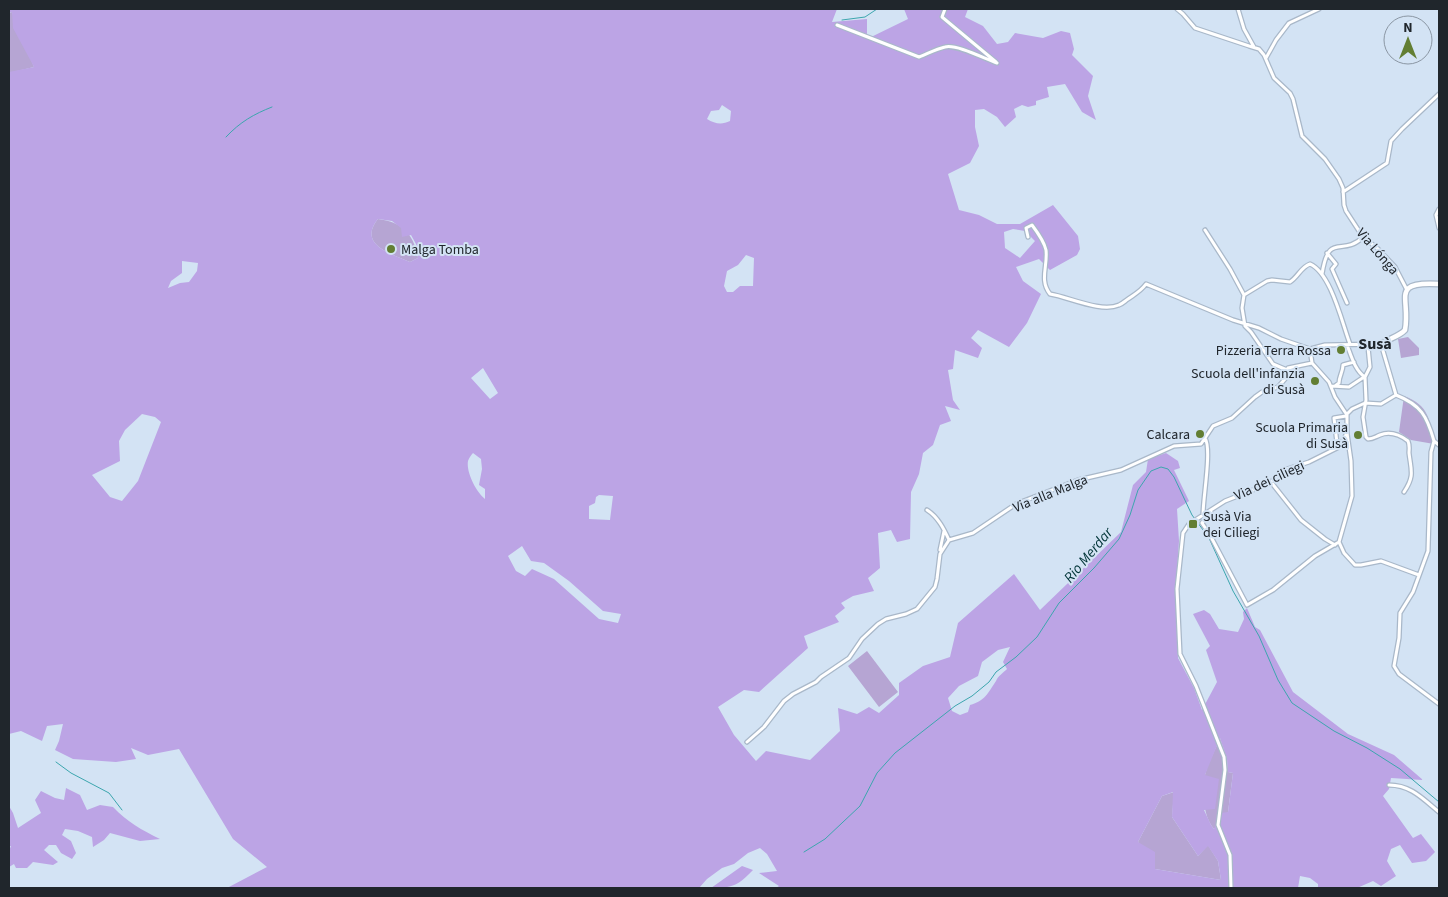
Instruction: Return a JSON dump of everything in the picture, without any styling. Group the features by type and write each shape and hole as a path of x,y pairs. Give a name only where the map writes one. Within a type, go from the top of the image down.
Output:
{"street":[{"path":"837,26 919,57 947,46 973,53 978,57 997,63 942,17 945,9"},
{"path":"1177,9 1195,28 1254,47"},
{"path":"1238,9 1244,29 1254,47"},
{"path":"1266,58 1276,40 1289,23 1319,9"},
{"name":"Via Lónga","path":"1254,47 1262,52 1266,58 1274,78 1290,93 1302,136 1333,168 1339,179 1346,210 1364,237 1395,268 1407,290"},
{"path":"1343,192 1387,163 1391,141 1439,94"},
{"path":"1439,209 1436,215 1439,228"},
{"path":"1028,237 1026,228 1032,226 1044,244 1046,258 1044,282 1050,294 1067,297 1092,306 1107,308 1118,305 1142,290 1146,284 1310,349 1325,345 1381,344 1404,332 1406,327 1405,307 1409,287 1420,283 1439,284"},
{"path":"1205,230 1244,294 1242,308 1244,323 1273,364 1287,370 1292,367 1305,366 1312,363"},
{"path":"1322,274 1324,261 1330,249 1353,245 1364,237"},
{"path":"1327,253 1336,264 1332,269 1347,303"},
{"path":"1244,294 1267,281 1290,282 1308,265 1313,265 1322,274 1330,289 1354,362 1365,377"},
{"path":"1369,344 1370,367 1365,377 1363,417 1366,437 1372,439 1385,433 1393,433 1408,441 1412,463 1411,477 1410,483 1404,492"},
{"path":"1381,344 1396,395 1407,400 1424,414 1429,423 1434,441 1431,452 1428,551 1412,592 1400,613 1399,638 1394,666 1399,674 1439,704"},
{"path":"1310,349 1312,363 1333,386 1335,397 1347,416 1352,496 1340,542 1344,553 1355,565 1381,561 1419,575"},
{"path":"1333,386 1338,383 1339,377 1342,375 1343,365 1354,362"},
{"name":"Via alla Malga","path":"949,540 973,533 1016,504 1028,499 1078,480 1120,470 1174,446 1198,445 1213,426 1232,418 1262,392 1278,387 1285,379 1287,370"},
{"path":"1333,386 1350,386 1365,377"},
{"path":"1347,433 1340,445 1337,443 1334,418 1347,416 1352,409 1365,403 1381,404 1396,395"},
{"path":"1203,515 1209,453 1208,443 1205,438"},
{"path":"1434,441 1439,445"},
{"name":"Via dei ciliegi","path":"1231,888 1230,855 1219,830 1218,820 1225,770 1224,757 1196,686 1182,659 1180,649 1177,589 1181,541 1186,528 1212,509 1233,497 1271,482 1284,470 1317,458 1340,445"},
{"path":"1271,482 1301,520 1335,545"},
{"path":"1203,506 1212,509 1202,523 1210,534 1247,605 1273,590 1315,556 1340,542"},
{"path":"927,510 932,514 949,540 940,554"},
{"path":"747,742 764,727 784,701 792,694 816,682 849,658 862,640 878,624 886,619 917,609 934,587 937,579 944,531"},
{"path":"1389,784 1408,788 1417,793 1439,812"}],"shaded area":[{"path":"9,9 837,9 832,22 867,19 867,39 908,19 904,9 968,9 965,17 983,26 997,44 1008,42 1015,33 1043,38 1061,31 1070,33 1074,49 1072,55 1093,76 1088,96 1096,120 1082,112 1065,84 1047,87 1049,97 1036,101 1036,105 1028,107 1022,105 1014,109 1016,117 1005,127 997,117 984,109 975,110 975,127 979,146 970,163 948,174 959,210 979,215 997,224 1020,224 1053,205 1078,236 1080,249 1077,255 1050,270 1039,259 1016,267 1023,281 1041,294 1027,323 1009,347 978,330 971,338 982,348 978,358 955,350 953,369 948,370 953,400 960,410 945,406 951,421 940,425 933,445 923,453 919,474 911,492 910,539 897,542 891,530 878,533 880,568 868,578 874,591 853,596 841,603 845,608 835,616 839,622 804,636 808,648 759,692 744,690 718,707 734,735 756,761 766,751 810,760 840,731 838,708 857,714 869,707 879,713 899,695 899,683 923,666 950,657 958,623 1014,574 1040,610 1121,532 1133,485 1146,472 1148,459 1166,453 1178,461 1180,468 1174,470 1189,501 1177,509 1179,541 1176,587 1178,658 1194,688 1202,710 1217,682 1206,650 1210,646 1193,614 1204,610 1210,614 1219,629 1238,632 1244,619 1243,612 1247,608 1255,627 1260,630 1293,692 1348,734 1394,755 1423,780 1391,778 1389,789 1383,796 1413,838 1421,834 1435,852 1426,861 1412,863 1400,845 1391,849 1387,861 1396,876 1381,886 1373,881 1357,888 1318,888 1318,884 1310,878 1300,876 1298,888 776,888 779,886 759,873 777,871 767,854 760,848 748,853 734,864 722,868 707,879 699,888 227,888 267,867 233,839 179,749 148,755 131,748 136,759 116,762 73,759 55,750 63,724 47,726 42,741 21,731 9,734 9,72 34,67 13,28 12,12 9,13","holes":["722,105 731,111 730,121 719,123 707,119 711,111 719,110","378,219 392,221 401,228 402,237 411,235 416,244 418,258 410,262 386,252 374,242 372,236 373,228","1013,229 1025,231 1035,241 1020,258 1005,248 1004,232","746,255 754,258 753,286 740,286 733,292 727,292 724,286 727,271 738,265","182,261 198,263 197,271 189,282 180,283 168,288 171,281 182,273","483,368 498,393 490,399 471,378","142,414 155,417 161,422 138,481 122,501 110,497 92,475 120,461 119,441 125,430","473,453 481,459 482,469 479,485 485,489 485,499 478,492 470,476 468,461","599,495 613,496 610,520 589,519 589,506 595,503 596,497","522,546 531,561 544,563 569,581 603,611 621,614 618,623 599,619 554,579 532,569 525,576 516,571 508,556","1010,647 1003,662 1007,669 998,678 986,696 970,705 968,712 960,715 952,711 948,698 959,686 978,676 982,662 998,650","1220,738 1227,759 1228,772 1233,773 1228,812 1221,813 1214,829 1204,810 1215,809 1219,779 1205,775","1173,792 1172,817 1198,856 1208,846 1218,861 1221,880 1155,869 1155,852 1138,842 1162,796"]},
{"path":"12,12 34,67 9,73 9,13"},
{"path":"378,219 394,223 406,231 413,242 418,258 410,262 379,247 374,242 372,236 373,228"},
{"path":"1408,337 1419,348 1419,355 1401,358 1398,339"},
{"path":"1404,396 1419,404 1427,414 1434,444 1411,440 1399,432"},
{"path":"867,651 898,692 879,707 848,666"},
{"path":"1220,738 1227,759 1228,772 1233,773 1228,812 1214,829 1210,824 1204,804 1204,788 1206,770"},
{"path":"66,788 80,795 87,810 100,805 113,807 135,825 160,839 140,841 110,833 104,840 93,847 92,837 78,831 65,829 62,835 71,841 76,853 72,859 61,853 56,845 49,845 44,850 58,862 53,865 33,862 27,868 16,868 14,864 9,867 9,851 11,846 9,846 9,806 18,828 41,813 35,800 41,791 64,800"},
{"path":"1174,792 1172,817 1198,856 1208,845 1218,861 1221,880 1155,869 1138,842 1162,796"},
{"path":"742,866 753,870 739,883 730,887 711,888"}],"waterway":[{"path":"842,20 865,17 877,9"},
{"path":"226,137 247,119 272,107"},
{"name":"Rio Merdar","path":"804,852 825,839 860,806 877,773 895,753 955,706 972,696 989,682 996,672 1016,657 1037,637 1059,603 1094,568 1119,539 1130,515 1138,490 1151,471 1161,467 1168,469 1174,477 1192,515 1209,538 1233,591 1259,636 1278,680 1292,703 1334,731 1367,748 1400,769 1439,802"},
{"path":"56,762 71,773 109,793 122,810"}],"place":[{"name":"Malga Tomba","path":"391,249"},
{"name":"Pizzeria Terra Rossa","path":"1341,350"},
{"name":"Scuola dell'infanzia di Susà","path":"1315,381"},
{"name":"Calcara","path":"1200,434"},
{"name":"Scuola Primaria di Susà","path":"1358,435"},
{"name":"Susà Via dei Ciliegi","path":"1193,524"}],"district":[{"name":"Susà","path":"1375,343"}]}
